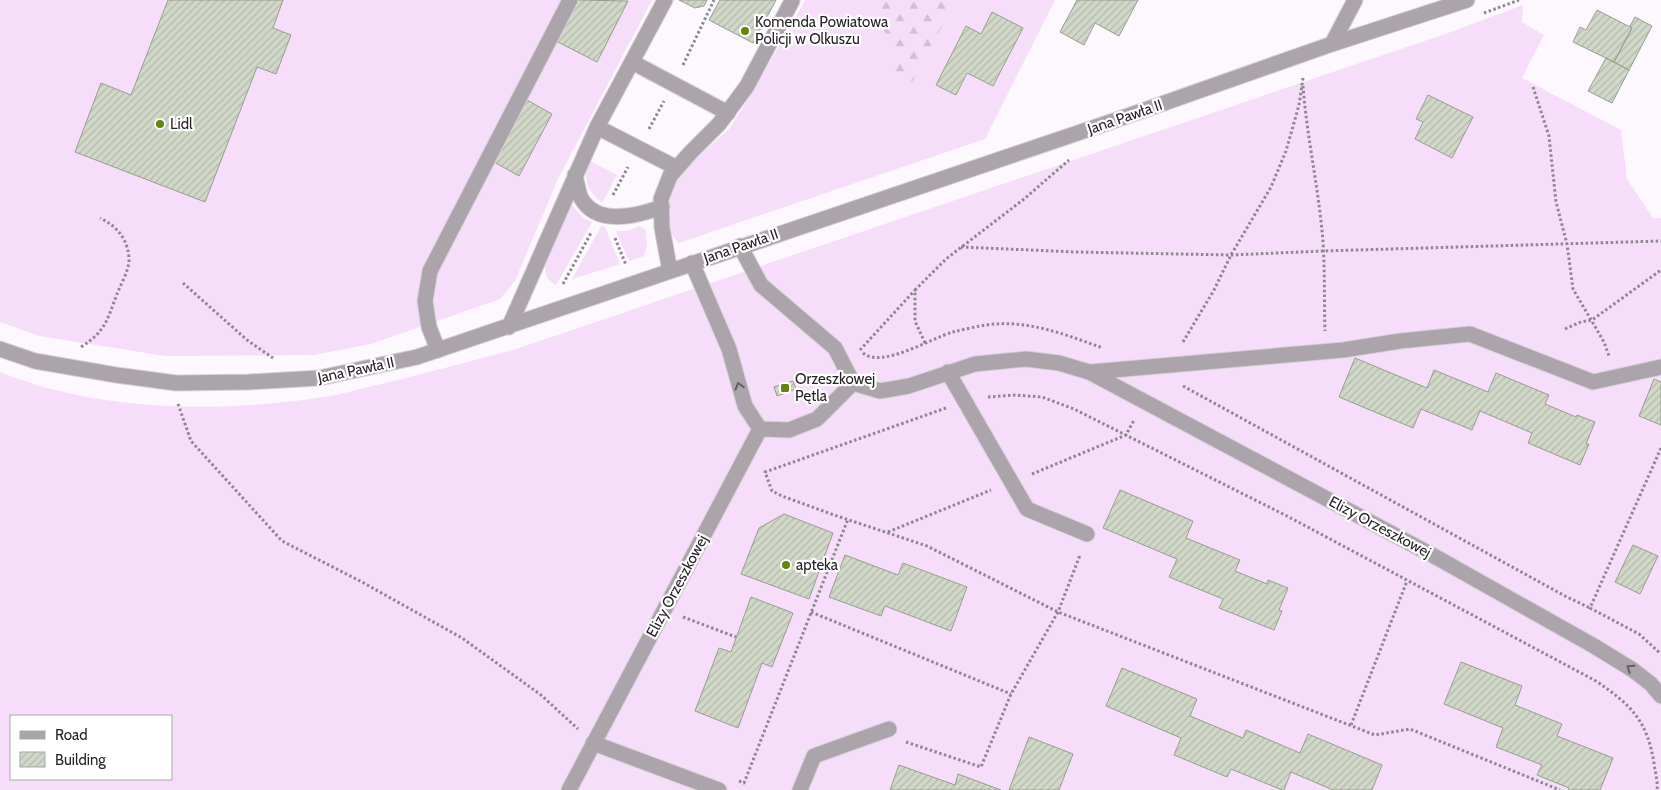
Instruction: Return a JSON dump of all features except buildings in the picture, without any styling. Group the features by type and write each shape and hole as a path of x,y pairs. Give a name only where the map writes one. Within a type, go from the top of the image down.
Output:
{"street":[{"path":"438,350 429,327 425,300 430,271 570,0"},
{"path":"509,327 597,127 666,0"},
{"path":"1332,44 1355,0"},
{"name":"Jana Pawła II","path":"0,348 35,361 116,375 176,382 249,382 319,378 417,357 1116,120 1332,44 1466,0"},
{"path":"670,271 662,228 662,199 670,176 719,124 747,86 792,1"},
{"path":"632,62 728,113"},
{"path":"597,127 677,168"},
{"path":"575,175 581,198 590,208 600,214 624,217 662,207"},
{"path":"692,263 729,349 745,406 760,429 789,430 818,419 853,383 835,348 761,285 740,246"},
{"name":"Elizy Orzeszkowej","path":"1090,372 1325,351 1470,334 1593,382 1661,367"},
{"name":"Elizy Orzeszkowej","path":"853,383 880,391 909,386 975,364 1026,359 1059,363 1090,372 1434,556 1594,646 1633,670 1661,696"},
{"path":"948,372 1027,509 1087,534"},
{"name":"Elizy Orzeszkowej","path":"568,790 760,429"},
{"path":"800,790 814,756 889,729"},
{"path":"593,742 719,790"}],"path":[{"path":"704,19 714,0"},
{"path":"1476,16 1519,0"},
{"path":"1296,77 1306,74"},
{"path":"1169,365 1200,314 1231,255 1271,187 1286,151 1299,105 1303,78 1305,116 1316,177 1323,251 1325,351"},
{"path":"1533,87 1549,136 1556,202 1567,244 1573,289 1604,342 1610,358"},
{"path":"1072,157 1024,199 961,247 915,290 860,350 868,357 881,358 952,332 995,324 1029,326 1061,333 1109,350"},
{"path":"76,349 95,338 105,326 129,261 126,244 118,230 112,224 100,218"},
{"path":"961,247 1076,252 1231,255 1661,241"},
{"path":"1565,329 1580,322 1592,320 1661,270"},
{"path":"183,283 247,340 275,360"},
{"path":"915,290 916,321 925,343"},
{"path":"1182,386 1557,592 1639,634 1661,654"},
{"path":"1560,790 1410,729 1375,735 1058,612 927,546 772,491 765,472 965,402 985,398 1015,396 1042,397 1074,409 1287,516 1596,681 1621,698 1641,721 1651,746 1658,790"},
{"path":"176,401 191,442 282,541 362,582 462,638 541,695 593,742"},
{"path":"1590,608 1660,448"},
{"path":"735,780 744,783 848,519"},
{"path":"898,745 906,742 981,767 1011,694 1058,612 1073,575"},
{"path":"1351,726 1407,581"},
{"path":"811,612 1011,694"},
{"path":"681,616 736,637"},
{"path":"1541,790 1544,784"}],"green space":[{"path":"0,0 652,0 558,179 515,281 500,299 371,344 314,355 165,356 39,336 0,322"},
{"path":"805,0 1055,0 985,139 679,243 670,233 667,212 673,187 681,172 729,129 754,90"},
{"path":"877,0 956,0 912,82 895,71 898,48 875,20"},
{"path":"1523,5 1522,22 1544,35 1522,78 1621,130 1627,179 1653,218 1661,218 1661,790 0,790 0,372 37,385 75,395 115,401 197,407 238,406 278,403 345,393 516,349 1448,33"},
{"path":"590,161 617,175 602,203 587,184 586,173"},
{"path":"572,205 583,218 592,222 556,285 547,276 546,259 568,206"},
{"path":"601,226 605,227 620,264 572,279"},
{"path":"640,226 646,230 647,244 644,256 629,261 616,231 627,231"}],"place":[{"name":"Komenda Powiatowa Policji w Olkuszu","path":"745,31"},
{"name":"Lidl","path":"160,124"},
{"name":"Orzeszkowej Pętla","path":"785,388"},
{"name":"apteka","path":"786,565"}]}
